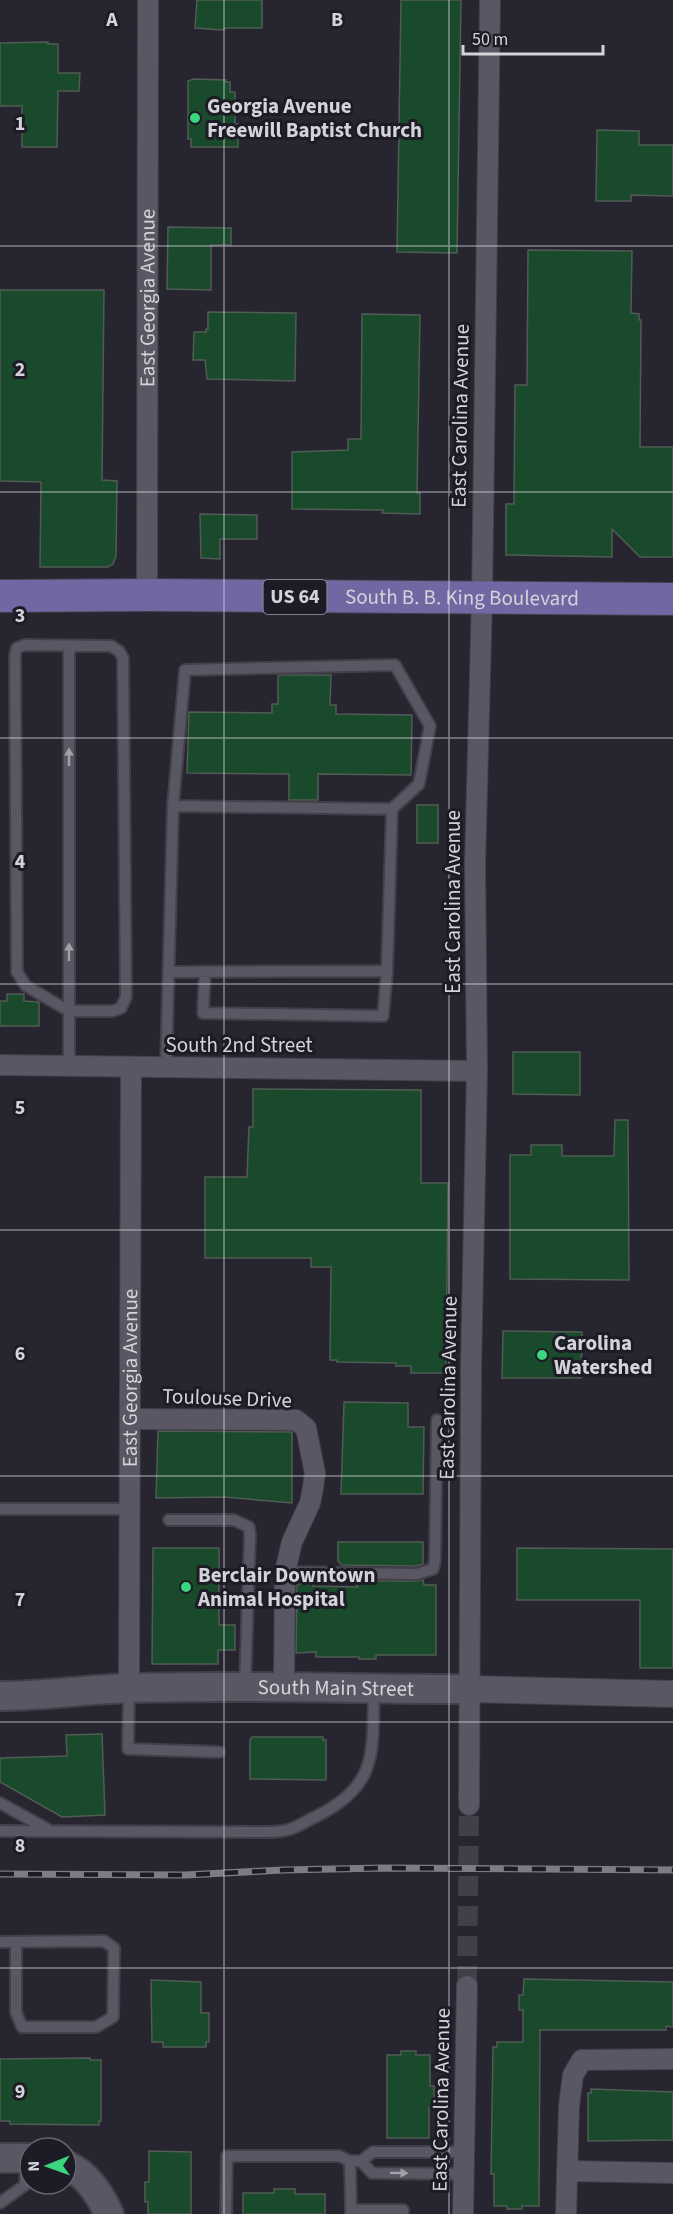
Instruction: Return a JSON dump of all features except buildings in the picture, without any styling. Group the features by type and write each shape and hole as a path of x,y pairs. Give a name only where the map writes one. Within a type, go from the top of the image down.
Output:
{"main road":[{"name":"South B. B. King Boulevard","path":"0,597 147,595 673,599"},
{"name":"South Main Street","path":"0,1696 30,1696 129,1688 470,1689"},
{"path":"78,2171 90,2183 109,2214"}],"street":[{"name":"East Georgia Avenue","path":"147,595 148,0"},
{"name":"East Carolina Avenue","path":"469,1805 471,1379 477,1071 475,863 482,599 489,0"},
{"name":"South 2nd Street","path":"0,1065 477,1071"},
{"name":"East Georgia Avenue","path":"129,1688 131,1068"},
{"name":"Toulouse Drive","path":"131,1419 296,1420 306,1428 313,1461 313,1488 310,1503 292,1542 285,1572 284,1688"},
{"name":"South Main Street","path":"470,1689 673,1694"},
{"name":"East Carolina Avenue","path":"463,2214 467,1986"},
{"path":"566,2214 573,2075 582,2060 673,2059"},
{"path":"567,2171 673,2173"}],"lane":[{"path":"25,645 69,646 111,646 119,651 123,658 126,997 121,1008 113,1011 69,1011 26,986 17,972 15,666 18,648 25,645"},
{"path":"69,646 69,1066"},
{"path":"166,1068 173,806 185,670 395,666 429,726 419,784 392,809 173,806"},
{"path":"205,972 203,1013 383,1016 387,971 392,809"},
{"path":"169,972 387,971"},
{"path":"285,1572 417,1574 433,1569 437,1420"},
{"path":"0,1509 130,1509"},
{"path":"169,1520 234,1520 249,1527 245,1687"},
{"path":"129,1688 128,1749 219,1752"},
{"path":"0,1831 264,1832 288,1830 323,1813 349,1796 361,1782 369,1763 374,1689"},
{"path":"0,1803 50,1830"},
{"path":"0,1942 104,1941 114,1948 113,2017 96,2026 21,2027 16,2012 16,1942"},
{"path":"355,2161 373,2152 464,2152"},
{"path":"226,2214 227,2156 339,2156 355,2161 372,2173 464,2174"},
{"path":"355,2161 351,2212 403,2210 403,2214"},
{"path":"0,2204 18,2190"}],"tunnel":[{"path":"467,1986 469,1805"}],"railway":[{"path":"0,1874 185,1875 384,1868 673,1870"}],"place":[{"name":"Georgia Avenue Freewill Baptist Church","path":"195,118"},
{"name":"Carolina Watershed","path":"542,1355"},
{"name":"Berclair Downtown Animal Hospital","path":"186,1587"}]}
